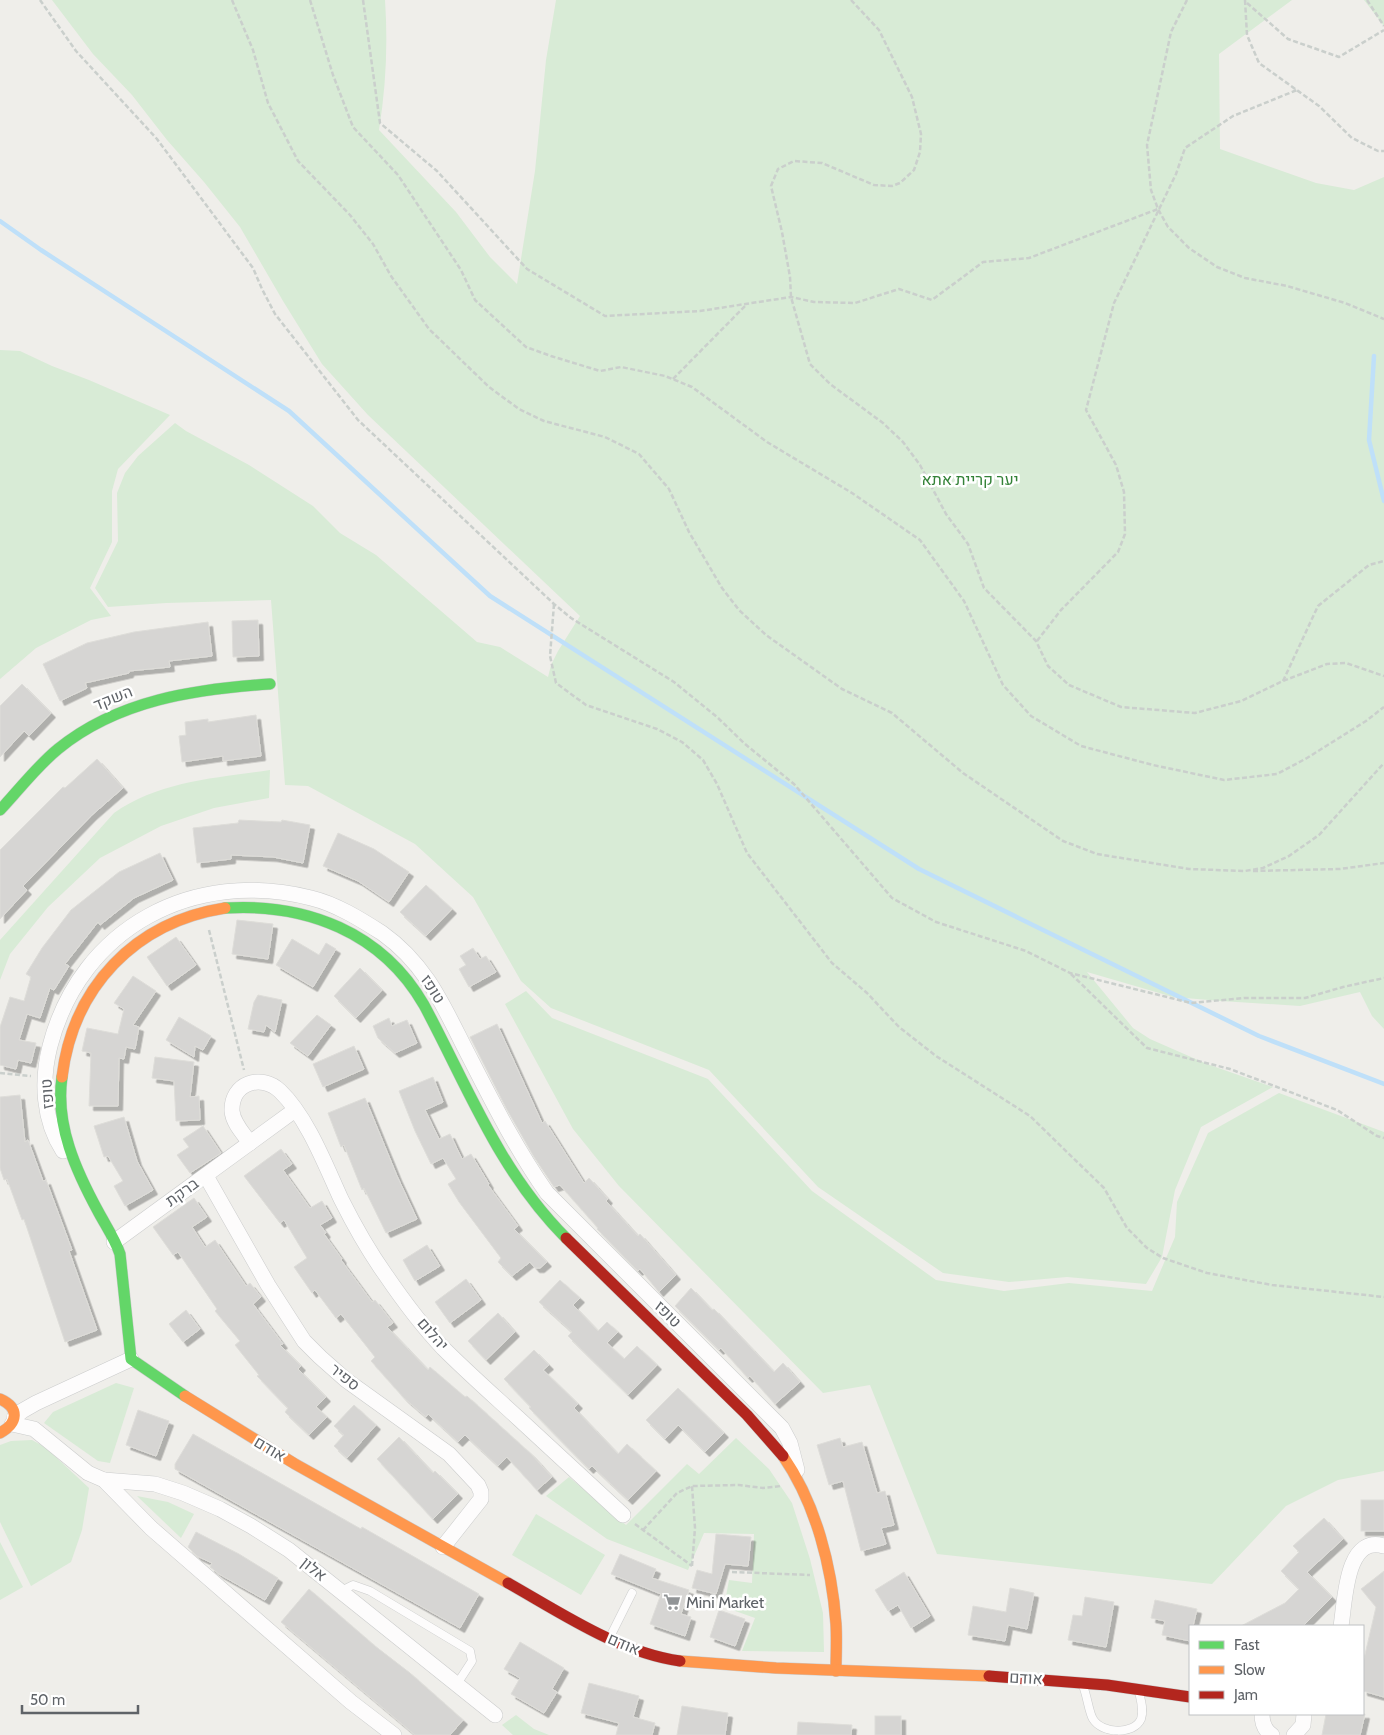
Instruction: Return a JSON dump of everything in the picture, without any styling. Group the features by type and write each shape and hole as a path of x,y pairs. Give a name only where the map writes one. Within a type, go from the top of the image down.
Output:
{"street":[{"name":"השקד","path":"0,810 58,749 95,722 137,705 180,693 220,687 270,684"},
{"name":"טופז","path":"77,1171 61,1147 46,1109 46,1060 52,1036 74,986 90,965 130,927 152,913 174,903 200,895 228,890 289,893 313,898 359,918 384,935 426,975 441,1000 517,1148 547,1193 782,1428 790,1443 800,1483 820,1542 829,1576 836,1626 836,1671"},
{"name":"טופז","path":"131,1359 129,1319 120,1254 77,1171 66,1143 61,1086 63,1063 76,1019 88,996 102,976 140,941 180,918 229,907 258,907 308,914 351,933 395,967 412,986 427,1008 457,1070 503,1156 534,1204 747,1415 781,1453 800,1483"},
{"name":"יהלום","path":"247,1083 256,1081 268,1082 287,1098 311,1136 360,1236 386,1275 442,1346 623,1515"},
{"path":"247,1083 233,1100 232,1111 235,1122 250,1143 295,1110"},
{"name":"ברקת","path":"114,1242 250,1143"},
{"name":"ספיר","path":"206,1176 268,1285 304,1341 346,1380 448,1454 478,1485 481,1492 481,1500 443,1547"},
{"path":"9,1425 22,1411 36,1403 131,1359"},
{"name":"אודם","path":"131,1359 164,1383 310,1474 610,1639 641,1652 667,1659 754,1668 1081,1681 1189,1697"},
{"path":"3,1399 17,1406 36,1403"},
{"path":"3,1399 14,1412 9,1425"},
{"path":"9,1425 34,1429 88,1473 104,1480 158,1535 351,1702 394,1735"},
{"name":"אלון","path":"104,1480 155,1484 183,1493 220,1509 251,1526 289,1550 495,1715"},
{"path":"1341,1625 1352,1564 1360,1551 1369,1546 1384,1546"},
{"path":"1260,1715 1266,1730 1272,1735"},
{"path":"1294,1735 1303,1725 1304,1715"}],"lane":[{"path":"341,1591 353,1584 370,1591 470,1651 472,1661 457,1684"},
{"path":"610,1639 632,1593"},
{"path":"1081,1681 1092,1719 1103,1729 1113,1732 1126,1732 1133,1729 1141,1720 1142,1705 1138,1688"}],"path":[{"path":"40,0 76,51 157,138 253,268 275,314 358,420 554,604 572,618 674,682 794,784 892,898 936,922 1026,951 1070,973 1191,1003 1244,998 1305,998 1343,986 1384,978"},
{"path":"232,0 253,50 268,103 298,161 350,215 373,244 391,276 429,329 489,387 519,409 544,421 606,437 639,454 669,489 689,532 722,588 739,610 766,635 842,689 892,713 963,773 1063,841 1097,854 1190,869 1245,871 1340,868 1384,863"},
{"path":"310,0 353,127 398,175 461,270 475,300 526,347 600,371 622,367 665,376 692,387 767,442 852,492 920,540 964,601 1003,685 1031,716 1081,746 1153,765 1224,780 1278,774 1350,732 1384,707"},
{"path":"363,0 380,123 437,171 527,269 605,316 700,311 791,297 814,302 854,303 899,289 932,300 983,262 1029,258 1158,209"},
{"path":"851,0 879,30 912,97 921,134 920,152 914,170 900,183 892,186 874,185 822,163 794,161 778,169 771,186 790,277 791,297 810,364 830,384 883,423 903,442 920,465 946,514 968,544 984,588 1036,641 1048,666 1069,685 1121,707 1195,713 1241,701 1283,681 1327,664 1346,663 1384,676"},
{"path":"1187,0 1171,32 1147,145 1151,190 1158,209 1168,227 1189,248 1218,267 1245,278 1287,286 1345,303 1384,319"},
{"path":"1246,1 1288,39 1339,57 1384,28 1367,0"},
{"path":"1246,1 1248,35 1259,63 1319,106 1352,138 1378,151 1384,151"},
{"path":"1036,641 1060,610 1118,552 1125,534 1124,492 1116,465 1086,410 1114,303 1176,174 1185,148 1233,116 1297,90"},
{"path":"673,380 747,304"},
{"path":"1283,681 1318,606 1368,565 1384,561"},
{"path":"554,604 550,656 556,683 586,705 657,730 682,742 703,760 718,784 747,853 832,963 867,994 899,1027 936,1056 1030,1116 1104,1188 1127,1228 1147,1248 1163,1258 1207,1273 1272,1285 1384,1296"},
{"path":"1245,871 1263,868 1289,856 1319,835 1384,763"},
{"path":"204,912 247,1083"},
{"path":"1070,973 1148,1048 1230,1069 1337,1110 1377,1136 1384,1138"},
{"path":"0,1073 45,1077"},
{"path":"643,1530 677,1493 692,1486 739,1485 763,1488 800,1483"},
{"path":"623,1515 692,1566 695,1528 692,1486"},
{"path":"732,1572 829,1576"}],"green space":[{"name":"יער קריית אתא","path":"52,0 385,0 386,65 379,130 456,212 490,257 517,284 535,171 546,60 556,0 1292,0 1219,54 1220,149 1316,183 1354,190 1384,177 1384,1029 1372,1016 1360,992 1300,1006 1221,1001 1173,997 1087,972 1133,1028 1150,1039 1207,1064 1273,1087 1201,1127 1175,1190 1162,1257 1146,1284 1067,1277 1009,1282 943,1273 818,1187 709,1070 551,1008 521,981 473,897 415,844 308,786 285,785 271,600 166,603 108,607 95,588 118,541 117,493 125,473 138,456 175,423 186,431 249,465 313,506 340,533 376,555 477,642 500,647 548,677 551,665 558,651 580,616 368,415 322,364 240,227 132,95 93,54"},
{"path":"1364,0 1384,0 1384,26"},
{"path":"0,350 20,351 170,415 118,469 112,491 112,542 90,588 111,616 91,620 36,648 0,679"},
{"path":"270,770 269,798 214,808 161,826 100,858 48,907 10,954 0,980 0,940 114,813 131,802 169,787 189,782"},
{"path":"526,991 552,1018 708,1079 812,1191 936,1280 1004,1291 1069,1283 1152,1291 1175,1237 1177,1202 1208,1133 1279,1093 1384,1132 1384,1471 1338,1480 1286,1506 1212,1584 937,1554 870,1385 823,1393 619,1186 573,1129 505,1004"},
{"path":"116,1383 134,1388 110,1463 98,1461 44,1423 53,1412"},
{"path":"736,1438 769,1469 792,1503 810,1559 823,1613 824,1652 742,1651 755,1618 724,1607 729,1580 752,1583 754,1534 704,1533 688,1570 607,1539 546,1496 569,1477 626,1525 687,1464 699,1474"},
{"path":"32,1440 45,1447 89,1488 82,1530 71,1562 31,1586 0,1522 0,1445 11,1441"},
{"path":"137,1496 168,1502 194,1514 181,1538"},
{"path":"536,1514 605,1555 581,1595 512,1555"},
{"path":"0,1542 23,1587 0,1600"},
{"path":"516,1715 534,1729 549,1735 513,1735 502,1725"}],"building":[{"path":"258,620 259,656 233,657 232,621"},
{"path":"208,622 212,656 169,661 170,667 129,671 129,673 85,683 87,688 60,701 43,664 87,643 134,632"},
{"path":"22,684 51,713 29,736 24,731 0,757 0,706"},
{"path":"256,715 261,756 223,761 223,756 182,762 179,736 186,735 185,722 208,719 208,722"},
{"path":"97,759 123,788 92,815 23,886 27,890 0,919 0,850 63,787 65,788"},
{"path":"239,820 281,822 282,820 310,825 303,863 273,857 231,855 231,859 197,863 193,828 238,823"},
{"path":"338,833 374,849 409,872 389,902 358,881 323,866"},
{"path":"160,853 173,880 134,898 100,925 98,922 65,964 69,966 54,990 50,988 40,1018 27,1014 19,1040 36,1043 31,1063 18,1060 16,1069 0,1065 0,1027 10,997 24,1001 31,977 26,974 42,948 71,910 119,872"},
{"path":"426,885 452,909 426,936 400,912"},
{"path":"237,920 273,924 268,959 232,954"},
{"path":"176,937 196,965 167,986 147,957"},
{"path":"292,939 319,955 326,943 336,949 313,987 276,965"},
{"path":"473,948 480,959 486,956 496,972 469,987 459,969 466,965 460,956"},
{"path":"360,968 382,990 356,1018 334,996"},
{"path":"133,976 156,991 133,1025 139,1027 135,1049 126,1047 124,1059 119,1058 118,1106 89,1106 91,1053 82,1051 87,1028 118,1034 124,1009 114,1003"},
{"path":"258,995 282,1000 275,1032 266,1025 264,1032 248,1029 254,1002"},
{"path":"317,1015 331,1025 308,1056 290,1043"},
{"path":"179,1017 211,1036 203,1050 195,1046 194,1057 166,1040"},
{"path":"389,1018 392,1026 407,1020 417,1043 395,1053 378,1038 373,1026"},
{"path":"497,1024 542,1123 545,1121 584,1183 589,1178 608,1199 606,1201 638,1236 640,1234 676,1275 659,1292 640,1269 638,1271 597,1229 560,1185 554,1187 534,1157 506,1108 470,1037"},
{"path":"354,1046 364,1069 323,1087 313,1064"},
{"path":"155,1057 194,1062 190,1097 199,1096 200,1120 176,1121 174,1081 152,1078"},
{"path":"433,1077 443,1102 425,1110 439,1139 450,1134 462,1159 471,1154 488,1185 518,1226 514,1229 547,1262 540,1268 535,1268 530,1262 512,1276 498,1262 501,1258 459,1202 448,1184 456,1179 443,1158 431,1164 399,1091"},
{"path":"20,1095 25,1142 28,1140 43,1181 46,1180 72,1250 69,1251 97,1330 65,1342 24,1219 22,1220 7,1179 4,1180 0,1168 0,1097"},
{"path":"365,1098 417,1219 386,1233 364,1188 362,1190 344,1145 341,1147 328,1113"},
{"path":"124,1117 137,1161 153,1190 125,1206 114,1186 123,1181 108,1156 104,1157 94,1126"},
{"path":"203,1126 221,1153 190,1173 177,1155 189,1147 183,1139"},
{"path":"281,1149 292,1164 283,1170 310,1208 322,1201 332,1218 320,1225 326,1233 324,1234 372,1302 375,1300 393,1323 387,1327 428,1370 430,1367 465,1397 467,1396 531,1454 552,1477 537,1490 507,1457 498,1466 465,1435 458,1442 428,1414 426,1417 404,1398 371,1361 375,1357 341,1314 336,1318 315,1290 312,1293 294,1267 307,1258 284,1220 280,1223 244,1176"},
{"path":"194,1198 207,1217 192,1227 205,1247 215,1240 246,1286 250,1283 261,1297 253,1304 283,1344 280,1345 301,1366 298,1369 326,1397 316,1407 327,1417 309,1435 285,1412 288,1408 257,1376 259,1375 235,1345 240,1341 215,1311 217,1309 178,1252 173,1255 153,1227"},
{"path":"427,1245 440,1266 415,1281 403,1260"},
{"path":"466,1279 481,1300 450,1323 435,1302"},
{"path":"560,1280 580,1298 573,1305 598,1331 607,1322 618,1332 607,1343 624,1359 637,1346 657,1365 628,1395 568,1336 572,1332 539,1302"},
{"path":"691,1288 712,1310 714,1309 774,1372 783,1363 800,1382 775,1404 750,1376 748,1378 721,1348 719,1350 675,1306"},
{"path":"186,1310 200,1329 183,1342 169,1324"},
{"path":"498,1313 515,1332 486,1360 468,1341"},
{"path":"534,1350 549,1365 543,1370 578,1404 574,1408 618,1454 627,1444 656,1471 628,1500 592,1466 589,1469 529,1408 531,1407 504,1379"},
{"path":"678,1388 724,1433 705,1452 678,1425 665,1439 646,1420"},
{"path":"354,1405 376,1425 347,1458 334,1446 344,1435 334,1426"},
{"path":"138,1410 169,1421 156,1456 126,1445"},
{"path":"193,1434 479,1594 460,1628 175,1469 175,1464"},
{"path":"399,1437 433,1473 435,1471 458,1494 433,1519 377,1459"},
{"path":"840,1438 843,1447 862,1442 877,1493 885,1491 894,1525 881,1528 886,1544 861,1551 843,1481 829,1485 817,1445"},
{"path":"1361,1500 1384,1500 1384,1531 1361,1531"},
{"path":"1324,1518 1343,1539 1307,1572 1332,1597 1304,1625 1243,1625 1285,1603 1299,1589 1281,1571 1299,1552 1293,1546"},
{"path":"196,1532 239,1554 278,1578 265,1600 219,1574 210,1567 212,1563 197,1556 188,1547"},
{"path":"716,1534 751,1537 748,1566 725,1564 716,1594 692,1588 697,1570 712,1574"},
{"path":"620,1554 656,1569 652,1578 689,1590 681,1614 691,1617 685,1636 650,1624 661,1594 611,1574"},
{"path":"1384,1571 1384,1697 1364,1691 1364,1659 1376,1607 1361,1589"},
{"path":"904,1572 930,1616 911,1628 898,1605 888,1611 875,1590"},
{"path":"1010,1588 1034,1593 1027,1629 1008,1625 1005,1641 968,1635 973,1606 1006,1612"},
{"path":"309,1589 463,1720 450,1735 415,1735 281,1622"},
{"path":"1085,1597 1114,1602 1106,1647 1068,1640 1073,1615 1082,1616"},
{"path":"1155,1600 1197,1609 1193,1625 1189,1625 1189,1641 1162,1635 1165,1621 1151,1618"},
{"path":"719,1610 745,1619 735,1646 710,1637"},
{"path":"520,1642 564,1668 552,1689 557,1692 544,1713 511,1694 520,1678 504,1669"},
{"path":"589,1683 639,1696 633,1717 655,1723 652,1735 616,1735 619,1723 581,1713"},
{"path":"682,1706 728,1713 725,1735 677,1735"},
{"path":"1365,1714 1360,1735 1322,1735 1326,1715"},
{"path":"875,1716 901,1716 901,1735 875,1735"},
{"path":"798,1722 852,1725 851,1735 797,1735"}],"waterway":[{"path":"0,221 41,250 289,411 490,596 919,869 1259,1036 1384,1084"},
{"path":"1374,356 1369,440 1384,501"}],"traffic: fast":[{"path":"0,810 35,771 58,749 81,732 106,719 132,708 186,694 214,689 270,684"},
{"path":"225,908 255,908 284,911 312,917 339,927 364,941 387,958 407,980 424,1005 486,1127 503,1156 542,1212 566,1238"},
{"path":"62,1077 62,1113 69,1147 83,1181 120,1254 131,1359 185,1396"}],"traffic: slow":[{"path":"62,1077 68,1044 79,1015 95,988 114,964 137,944 163,928 193,916 225,908"},
{"path":"185,1396 295,1464 508,1583"},
{"path":"0,1399 14,1411 13,1420 10,1425 0,1433"},
{"path":"783,1456 805,1494 826,1558 831,1580 836,1624 836,1671"},
{"path":"680,1661 776,1668 989,1676"}],"traffic: jam":[{"path":"566,1238 747,1415 783,1456"},
{"path":"508,1583 570,1619 613,1641 658,1657 680,1661"},
{"path":"989,1676 1107,1685 1189,1697"}],"place":[{"name":"Mini Market","path":"672,1602"}]}
